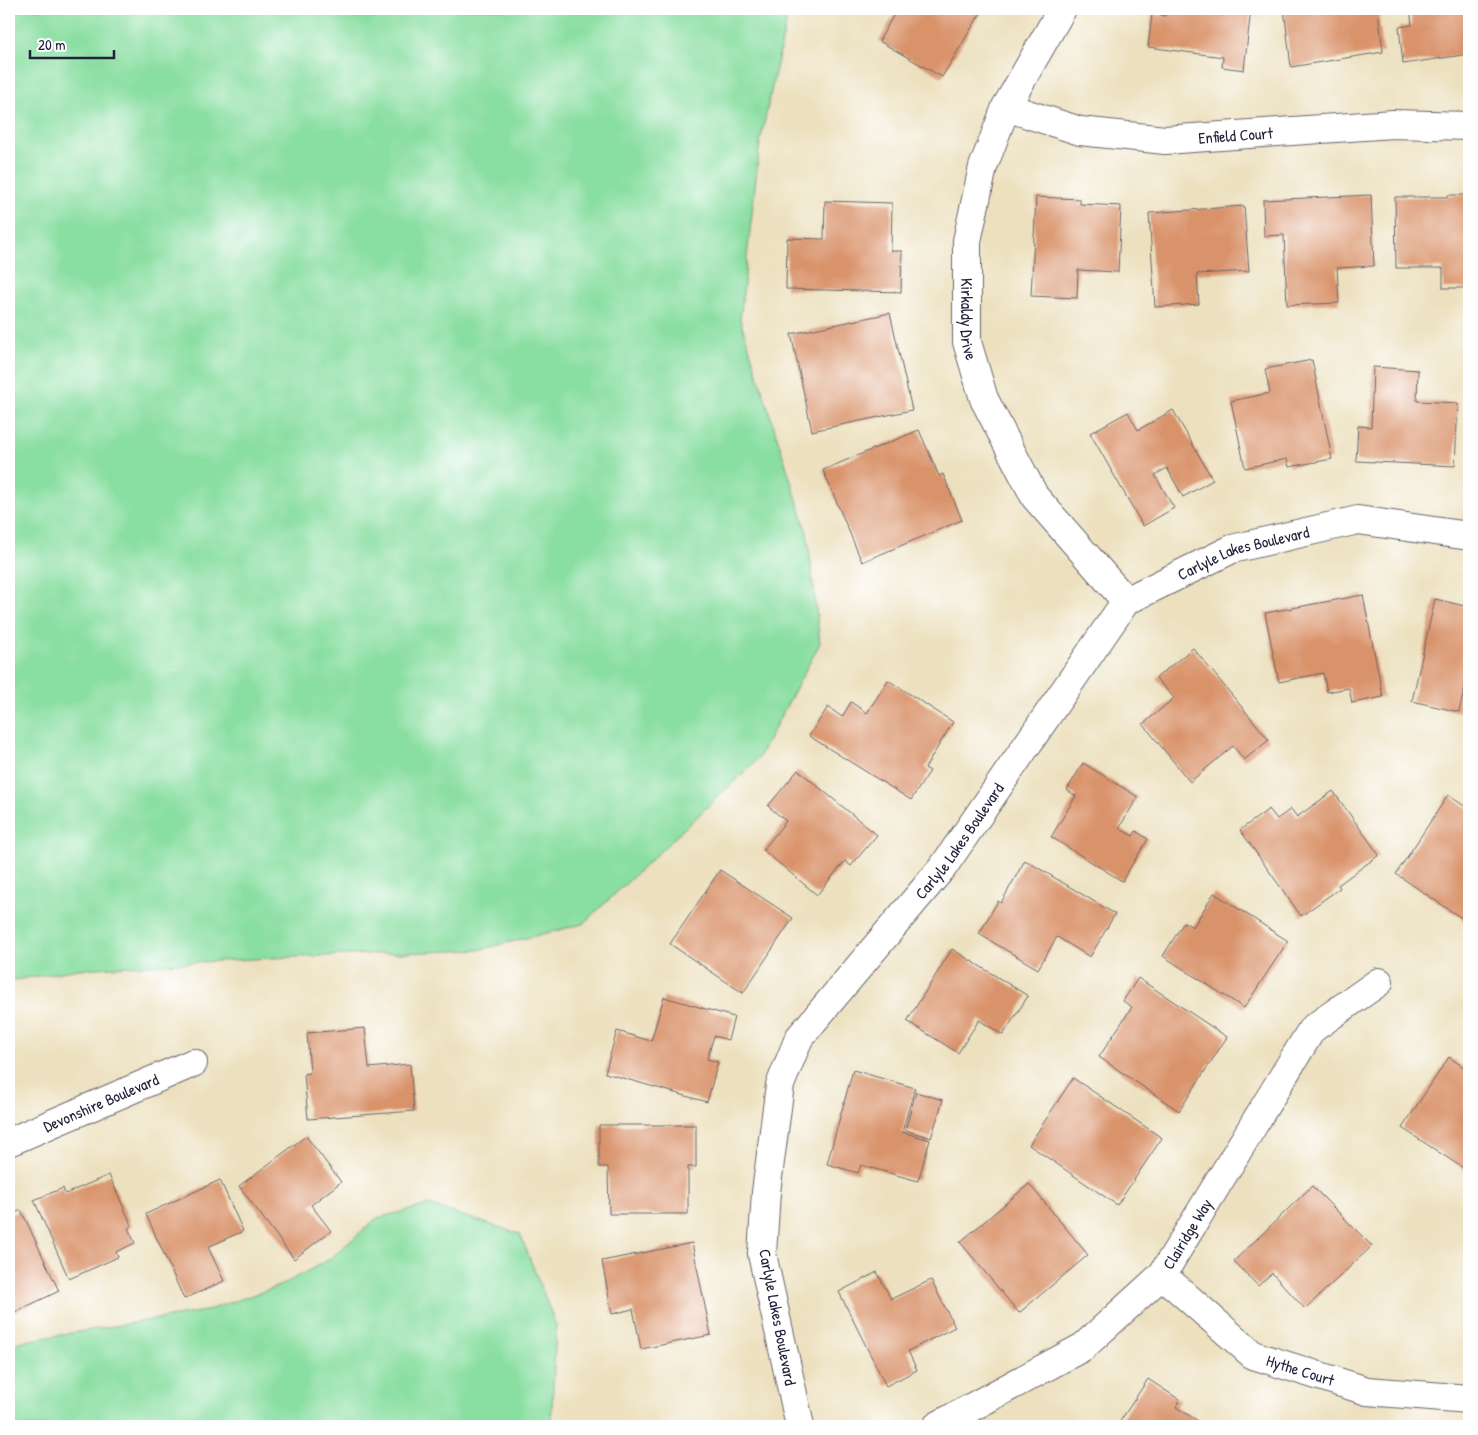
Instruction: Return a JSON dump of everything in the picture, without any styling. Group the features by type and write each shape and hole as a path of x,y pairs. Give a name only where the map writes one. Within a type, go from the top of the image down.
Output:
{"street":[{"name":"Kirkaldy Drive","path":"1062,9 1006,107 983,167 967,241 967,342 984,400 1035,497 1126,602"},
{"name":"Enfield Court","path":"1006,107 1080,131 1165,140 1393,124 1469,126"},
{"name":"Carlyle Lakes Boulevard","path":"800,1426 762,1254 766,1192 780,1085 799,1038 943,867 1126,602 1232,549 1358,520 1469,536"},
{"name":"Clairidge Way","path":"937,1426 1083,1347 1162,1275 1312,1029 1379,982"},
{"name":"Devonshire Boulevard","path":"9,1142 193,1063"},
{"name":"Hythe Court","path":"1162,1275 1252,1355 1367,1391 1469,1399"}],"green space":[{"path":"9,9 789,9 760,142 740,319 807,532 820,643 758,759 583,924 478,950 271,958 79,969 9,981"},
{"path":"429,1205 520,1234 556,1325 551,1426 9,1426 9,1352 18,1342 205,1311 282,1285 331,1258 377,1218"}],"building":[{"path":"897,9 983,9 942,77 879,41"},
{"path":"1166,9 1251,9 1244,70 1222,67 1223,57 1148,47 1152,14 1165,16"},
{"path":"1284,9 1378,9 1383,52 1291,67"},
{"path":"1410,9 1469,9 1469,54 1403,64 1399,27 1412,25"},
{"path":"1371,195 1374,266 1337,268 1339,303 1287,305 1284,235 1264,236 1263,200"},
{"path":"1448,195 1469,195 1469,288 1443,288 1443,268 1396,268 1395,197 1448,197"},
{"path":"1036,197 1080,199 1080,204 1121,206 1118,272 1078,270 1077,298 1031,296"},
{"path":"825,201 892,203 891,251 902,251 901,292 786,289 787,238 824,239"},
{"path":"1244,206 1249,271 1197,274 1199,304 1155,307 1149,213"},
{"path":"890,313 912,410 812,431 791,334"},
{"path":"1312,360 1332,459 1289,467 1287,459 1245,468 1231,401 1270,393 1265,369"},
{"path":"1373,367 1418,370 1417,401 1458,403 1455,466 1356,461 1358,426 1371,427"},
{"path":"1173,410 1213,480 1183,497 1167,468 1155,475 1174,508 1143,526 1090,433 1128,412 1138,430"},
{"path":"919,430 939,476 943,474 962,520 862,562 823,470"},
{"path":"1363,595 1383,697 1352,703 1349,688 1327,692 1323,673 1279,682 1265,613"},
{"path":"1435,599 1469,607 1469,683 1466,682 1459,712 1412,701"},
{"path":"1193,648 1269,740 1244,760 1233,746 1190,782 1143,724 1174,698 1156,678"},
{"path":"888,680 953,722 925,768 930,771 911,800 809,736 828,707 842,717 851,702 867,713"},
{"path":"1083,763 1138,797 1119,828 1133,836 1136,831 1148,839 1122,881 1051,837 1076,796 1067,790"},
{"path":"798,770 877,835 851,866 845,861 817,895 763,850 786,821 768,806"},
{"path":"1333,791 1379,855 1338,885 1340,888 1301,916 1240,830 1269,809 1277,819 1291,809 1297,817"},
{"path":"1448,795 1469,809 1469,923 1396,874"},
{"path":"1025,860 1115,914 1090,957 1057,937 1038,969 979,934 998,901 1001,903"},
{"path":"720,870 793,918 743,993 670,944"},
{"path":"1214,893 1288,941 1244,1008 1163,956 1184,922 1193,927"},
{"path":"952,949 1028,996 1003,1035 979,1020 958,1053 907,1021"},
{"path":"1138,978 1227,1037 1179,1111 1099,1057 1132,1007 1123,1001"},
{"path":"664,997 734,1017 728,1040 714,1036 707,1059 718,1062 707,1102 605,1073 617,1031 651,1041"},
{"path":"365,1028 369,1068 410,1064 414,1111 308,1119 304,1074 310,1073 307,1033"},
{"path":"1449,1057 1469,1071 1469,1172 1402,1128"},
{"path":"853,1070 915,1088 902,1132 930,1140 918,1181 861,1165 858,1173 827,1164"},
{"path":"1073,1078 1162,1138 1117,1205 1029,1145"},
{"path":"916,1092 943,1100 931,1138 905,1130"},
{"path":"599,1125 696,1125 696,1167 688,1167 688,1214 609,1214 608,1167 599,1167"},
{"path":"306,1136 341,1182 311,1205 331,1231 294,1259 239,1186"},
{"path":"109,1175 132,1226 128,1228 135,1243 116,1252 118,1257 69,1279 34,1200 63,1188 65,1194"},
{"path":"220,1180 243,1231 208,1247 224,1281 184,1299 146,1214"},
{"path":"1029,1184 1088,1255 1019,1313 960,1242"},
{"path":"1312,1186 1372,1246 1305,1309 1272,1273 1258,1286 1234,1261"},
{"path":"21,1210 59,1291 9,1315 9,1216"},
{"path":"692,1243 711,1335 641,1349 633,1309 612,1314 602,1261"},
{"path":"877,1272 891,1299 931,1280 955,1327 908,1351 917,1370 886,1386 839,1292"},
{"path":"1148,1379 1180,1400 1176,1407 1206,1426 1117,1426"}]}
